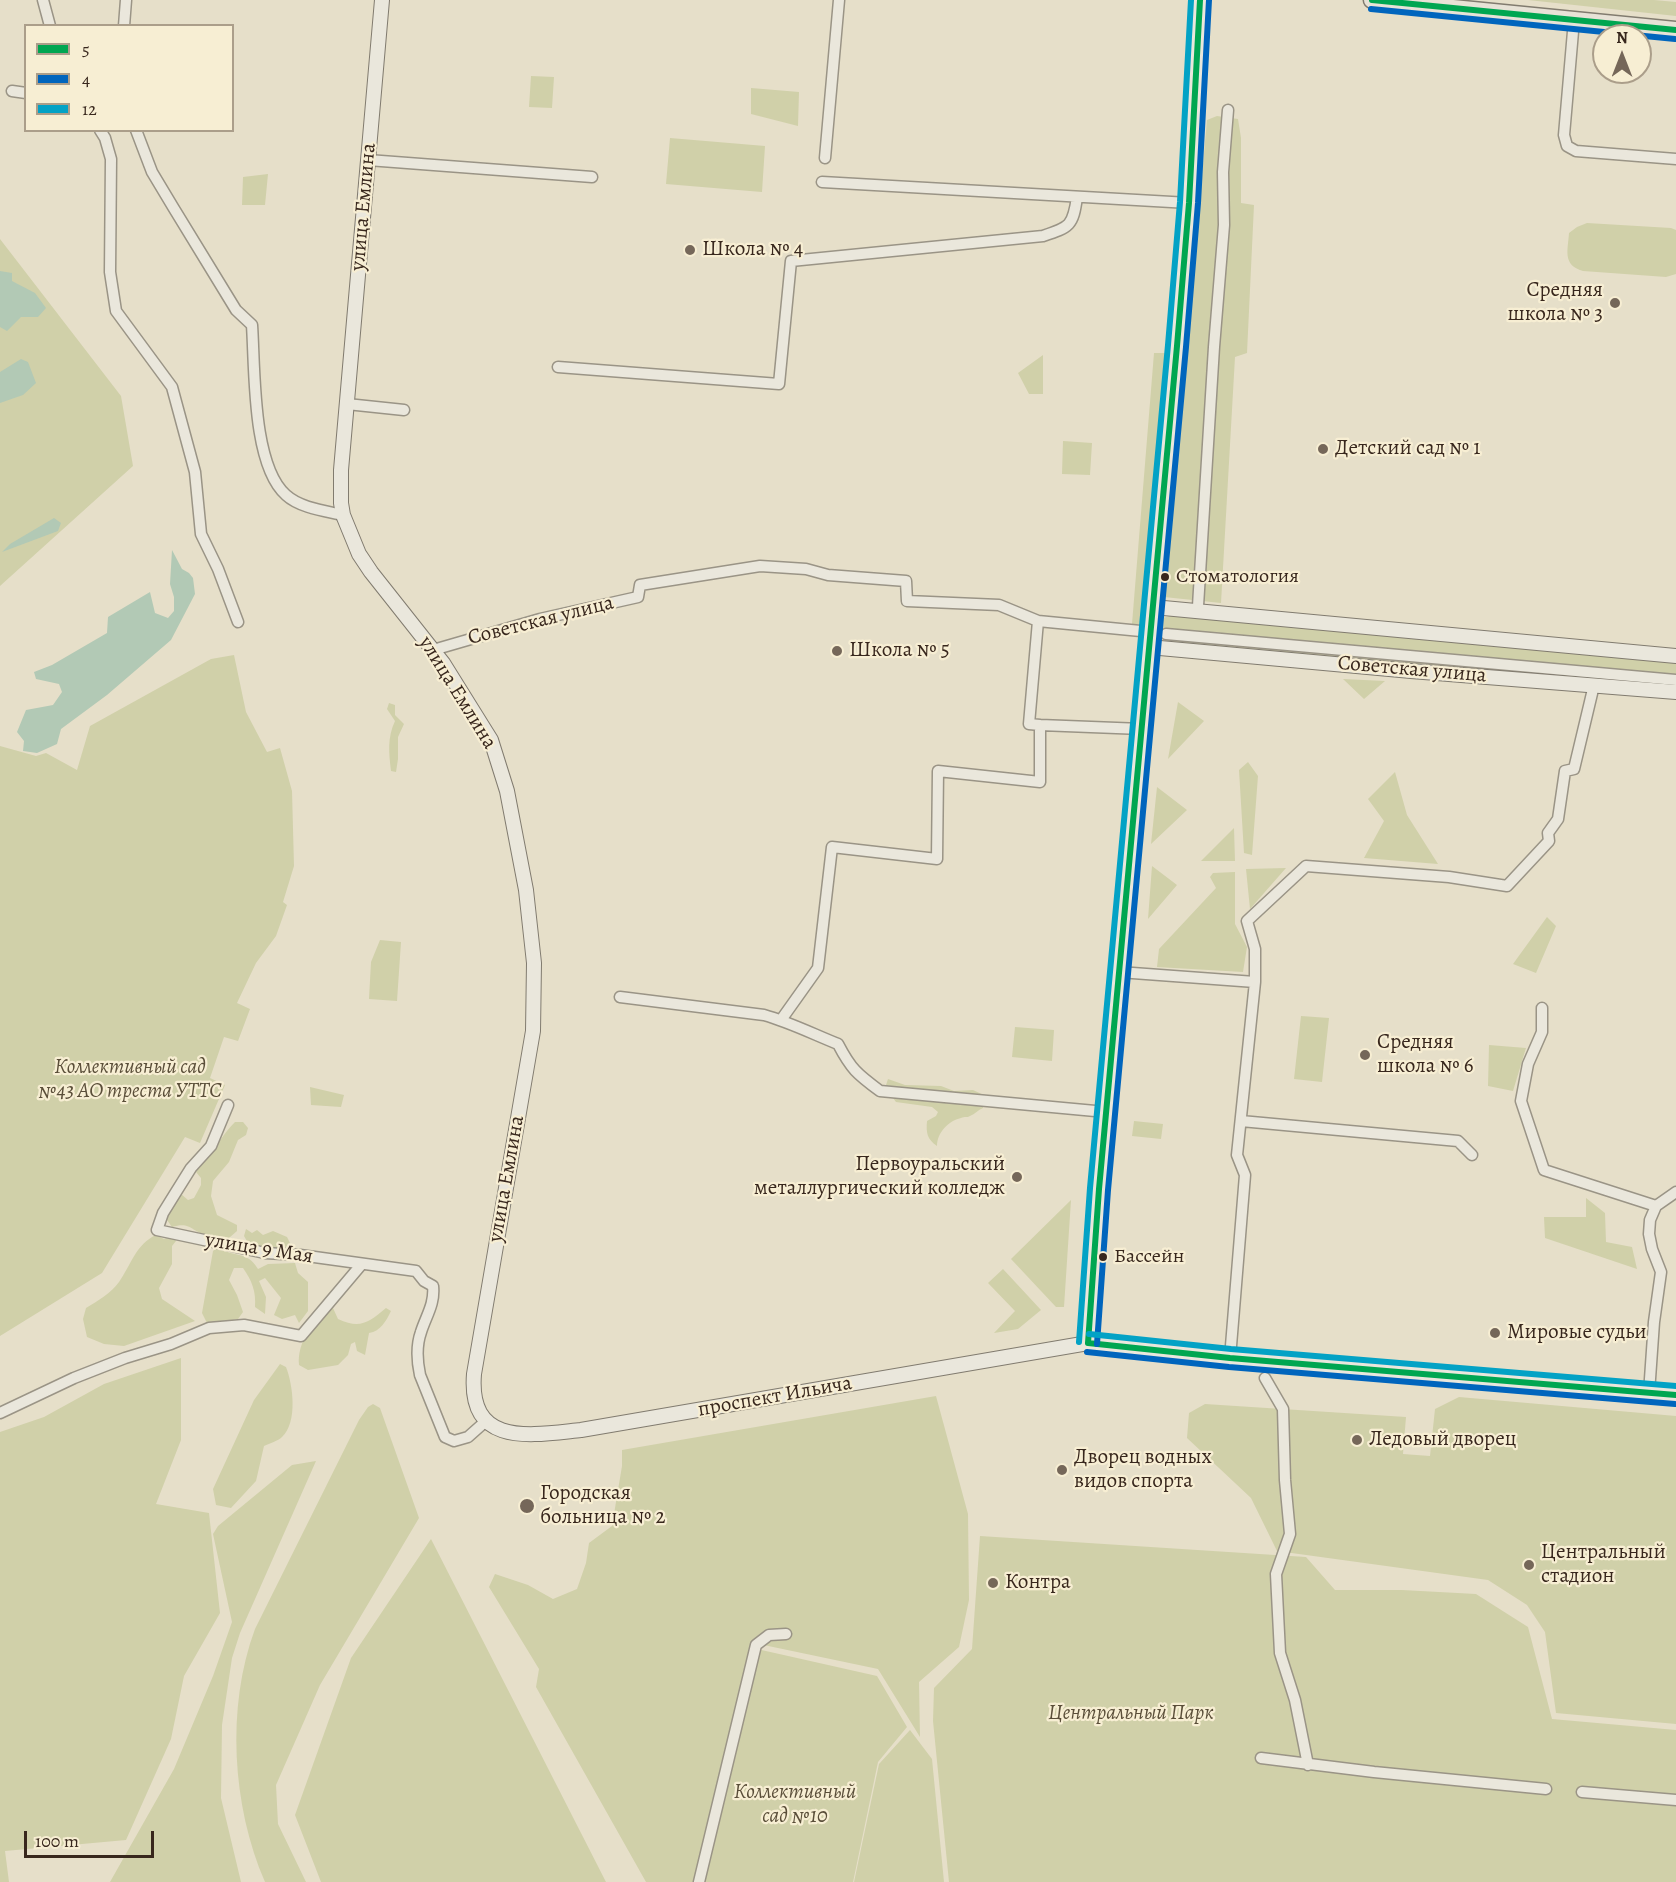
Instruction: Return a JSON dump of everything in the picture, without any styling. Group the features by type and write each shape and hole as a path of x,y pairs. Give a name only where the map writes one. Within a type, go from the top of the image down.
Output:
{"main road":[{"path":"1372,0 1676,30"}],"street":[{"path":"43,0 49,24"},
{"path":"124,24 126,0"},
{"name":"улица Емлина","path":"382,0 340,480 343,515 352,539 365,563 433,650 482,722 497,756 507,791 526,890 534,963 533,1031 474,1374 475,1401 486,1421"},
{"path":"825,158 839,0"},
{"path":"1088,1342 1093,1257 1189,203 1200,0"},
{"path":"1574,20 1564,135 1567,146 1576,151 1676,159"},
{"path":"12,91 24,93"},
{"path":"1198,606 1224,225 1223,172 1228,111"},
{"path":"101,132 111,159 110,272 116,311 172,387 195,472 201,534 218,569 238,622"},
{"path":"137,132 152,172 236,310 252,325 258,429 273,479 287,496 305,505 343,515"},
{"path":"368,160 592,177"},
{"path":"822,183 1189,203"},
{"path":"558,367 779,384 791,261 1043,236 1065,229 1075,217 1077,197"},
{"path":"346,404 404,410"},
{"name":"Советская улица","path":"433,650 540,619 638,597 640,585 760,566 806,569 828,575 906,581 907,601 999,605 1038,621"},
{"name":"Советская улица","path":"1153,607 1676,656"},
{"path":"1142,729 1029,724 1038,621 1151,632"},
{"path":"1167,634 1676,680"},
{"name":"Советская улица","path":"1149,647 1676,692"},
{"path":"1230,1358 1245,1175 1237,1155 1255,982 1255,949 1247,921 1306,866 1438,876 1507,886 1549,841 1548,833 1558,819 1564,771 1574,769 1594,685"},
{"path":"781,1020 818,968 832,847 937,859 938,771 1040,782 1040,725"},
{"path":"1119,972 1255,982"},
{"path":"620,998 764,1015 781,1020 838,1044 850,1066 880,1091 1106,1112"},
{"path":"1542,1008 1542,1032 1528,1064 1521,1101 1544,1170 1656,1206"},
{"name":"улица 9 Мая","path":"228,1105 211,1146 186,1176 163,1213 157,1230 265,1253 300,1255 416,1271 424,1281 433,1286 433,1302 420,1333 417,1352 420,1375 445,1437 454,1441 468,1437 486,1421"},
{"path":"1241,1121 1458,1141 1472,1155"},
{"path":"1649,1393 1654,1322 1661,1272 1652,1250 1649,1234 1650,1220 1656,1206 1676,1192"},
{"path":"0,1413 74,1378 125,1358 171,1344 209,1328 244,1325 301,1336 361,1265"},
{"name":"проспект Ильича","path":"486,1421 501,1431 518,1435 530,1436 582,1430 1088,1342 1230,1358 1676,1395"},
{"path":"1265,1378 1283,1410 1290,1533 1276,1574 1280,1653 1295,1700 1308,1764"},
{"path":"699,1882 756,1645 769,1635 786,1634"},
{"path":"1261,1758 1546,1788"},
{"path":"1582,1792 1676,1800"}],"green space":[{"path":"1528,0 1676,2 1676,16"},
{"path":"531,76 554,77 552,108 529,107"},
{"path":"751,88 799,92 798,126 751,114"},
{"path":"1217,116 1238,119 1241,138 1241,203 1254,205 1247,353 1235,357 1221,603 1164,597 1207,120"},
{"path":"670,138 765,146 762,192 666,184"},
{"path":"268,174 265,205 242,205 243,177"},
{"path":"1587,223 1676,230 1676,274 1666,277 1583,271 1576,268 1569,261 1567,251 1569,233"},
{"path":"0,239 121,396 133,466 0,586"},
{"path":"1154,353 1167,353 1141,619 1139,624 1132,624"},
{"path":"1043,355 1043,394 1029,394 1018,373"},
{"path":"1063,441 1092,443 1090,475 1062,474"},
{"path":"1175,615 1266,625 1676,660 1676,686 1263,652 1163,640 1160,627 1162,618"},
{"name":"Коллективный сад №43 АО треста УТТС","path":"234,655 246,712 267,752 280,748 292,791 294,866 283,902 287,905 276,936 256,963 237,1003 250,1009 238,1041 224,1037 210,1078 225,1085 200,1143 185,1137 102,1273 0,1336 0,746 36,756 46,753 77,770 90,726 211,659"},
{"path":"1343,679 1385,681 1364,699"},
{"path":"1178,702 1204,721 1168,759"},
{"path":"389,703 395,705 395,715 404,724 398,737 396,772 391,771 390,764 390,740 395,721 387,709"},
{"path":"1248,762 1258,776 1252,855 1244,853 1239,770"},
{"path":"1395,772 1407,815 1438,864 1364,858 1384,821 1368,799"},
{"path":"1157,787 1187,810 1151,844"},
{"path":"1234,828 1235,861 1201,861"},
{"path":"1152,866 1177,885 1148,919"},
{"path":"1286,868 1250,909 1246,869"},
{"path":"1235,872 1235,924 1247,947 1243,972 1157,967 1159,949 1216,888 1210,877 1213,873"},
{"path":"1547,917 1556,926 1536,973 1513,964"},
{"path":"380,940 401,942 397,1001 369,999 371,962"},
{"path":"1301,1016 1329,1018 1322,1082 1294,1079"},
{"path":"1015,1027 1054,1030 1052,1061 1012,1057"},
{"path":"1489,1045 1526,1048 1513,1091 1488,1086"},
{"path":"888,1079 905,1085 941,1086 954,1091 973,1090 988,1097 892,1090 886,1085"},
{"path":"310,1087 344,1095 341,1107 311,1105"},
{"path":"895,1095 983,1105 983,1108 969,1117 956,1120 948,1125 941,1132 937,1146 929,1138 927,1121 936,1116 938,1112 932,1107 896,1102 893,1098"},
{"path":"1134,1121 1163,1124 1161,1139 1132,1136"},
{"path":"235,1122 243,1122 248,1128 246,1135 238,1140 229,1162 213,1181 211,1196 217,1215 237,1225 237,1231 229,1238 211,1237 187,1226 172,1227 167,1220 169,1208 181,1194 188,1200 194,1198 201,1185 201,1178 196,1172"},
{"path":"1586,1198 1605,1213 1606,1242 1632,1247 1637,1269 1545,1238 1544,1217 1586,1217"},
{"path":"1071,1200 1064,1307 1056,1307 1011,1259"},
{"path":"246,1229 252,1233 257,1230 263,1235 273,1231 287,1237 291,1245 289,1251 264,1249 248,1243 244,1236"},
{"path":"156,1235 164,1239 173,1236 176,1241 172,1246 172,1264 159,1288 162,1299 195,1321 124,1346 104,1344 87,1337 83,1319 86,1308 116,1286 134,1255 143,1244"},
{"path":"218,1247 249,1259 258,1269 268,1264 295,1263 298,1273 308,1282 308,1311 299,1323 295,1315 282,1319 274,1315 281,1298 265,1278 259,1281 266,1297 265,1314 255,1307 253,1286 249,1277 243,1268 234,1268 229,1280 243,1312 238,1319 207,1323 202,1313 213,1251"},
{"path":"1003,1269 1041,1310 1018,1329 994,1333 1015,1311 988,1283"},
{"path":"333,1308 338,1319 352,1324 369,1321 386,1308 391,1311 380,1328 369,1333 365,1355 357,1351 355,1342 351,1344 348,1355 338,1365 308,1370 299,1365 304,1340 313,1325"},
{"path":"181,1358 181,1440 156,1504 209,1513 220,1613 184,1676 171,1739 126,1840 5,1851 9,1882 0,1882 0,1432 44,1417 104,1384"},
{"path":"280,1364 286,1367 291,1383 293,1403 287,1430 280,1438 264,1446 256,1481 231,1508 216,1505 213,1489 254,1400"},
{"path":"936,1396 968,1514 969,1600 959,1647 919,1682 920,1737 878,1669 754,1643 696,1882 646,1882 536,1687 539,1669 489,1587 495,1574 528,1585 553,1599 577,1589 586,1563 589,1543 612,1526 622,1466 622,1450"},
{"name":"Центральный стадион","path":"1459,1397 1676,1416 1676,1724 1556,1713 1545,1632 1527,1605 1488,1580 1277,1551 1251,1498 1187,1438 1189,1413 1205,1404 1406,1417 1403,1454 1430,1456 1435,1409"},
{"path":"373,1404 380,1408 419,1518 320,1685 276,1785 278,1824 306,1882 265,1882 245,1821 237,1756 237,1723 246,1659 255,1629 359,1420"},
{"path":"316,1461 240,1633 232,1658 222,1725 221,1798 241,1882 110,1882 174,1769 213,1676 232,1622 213,1534 218,1526 292,1465"},
{"name":"Центральный Парк","path":"980,1536 1306,1557 1335,1590 1402,1590 1476,1594 1528,1627 1552,1719 1676,1730 1676,1882 949,1882 933,1721 934,1688 972,1649"},
{"path":"431,1539 606,1882 321,1882 295,1815 351,1658"},
{"name":"Коллективный сад №10","path":"757,1649 877,1676 907,1727 878,1762 853,1882 703,1882"},
{"path":"910,1730 932,1759 944,1882 854,1882 879,1764"}],"shaded area":[{"path":"0,271 12,273 12,281 35,293 46,308 38,317 21,317 7,331 0,327"},
{"path":"21,359 28,362 36,383 23,395 0,403 0,372"},
{"path":"54,518 61,523 58,531 2,552 10,544"},
{"path":"172,550 182,569 193,578 195,594 171,640 107,695 61,729 57,744 37,753 23,751 24,741 17,732 26,710 53,705 62,692 59,684 36,679 34,672 52,665 107,633 108,617 150,592 155,613 168,618 174,611 174,597 170,584"}],"transit line":[{"name":"12","path":"1079,1342 1090,1188 1180,202 1191,0"},
{"name":"5","path":"1088,1343 1099,1189 1189,203 1200,0"},
{"name":"4","path":"1097,1344 1108,1190 1186,347 1198,203 1209,0"},
{"name":"5","path":"1372,0 1676,30"},
{"name":"4","path":"1371,9 1675,39"},
{"name":"12","path":"1089,1334 1231,1349 1676,1386"},
{"name":"5","path":"1088,1343 1230,1358 1676,1395"},
{"name":"4","path":"1087,1352 1229,1367 1675,1404"}],"place":[{"name":"Школа № 4","path":"690,250"},
{"name":"Средняя школа № 3","path":"1615,303"},
{"name":"Детский сад № 1","path":"1323,449"},
{"name":"Стоматология","path":"1165,577"},
{"name":"Школа № 5","path":"837,651"},
{"name":"Средняя школа № 6","path":"1365,1055"},
{"name":"Первоуральский металлургический колледж","path":"1017,1177"},
{"name":"Бассейн","path":"1103,1257"},
{"name":"Мировые судьи","path":"1495,1333"},
{"name":"Ледовый дворец","path":"1357,1440"},
{"name":"Дворец водных видов спорта","path":"1062,1470"},
{"name":"Городская больница № 2","path":"527,1506"},
{"name":"Центральный стадион","path":"1529,1565"},
{"name":"Контра","path":"993,1583"}]}
